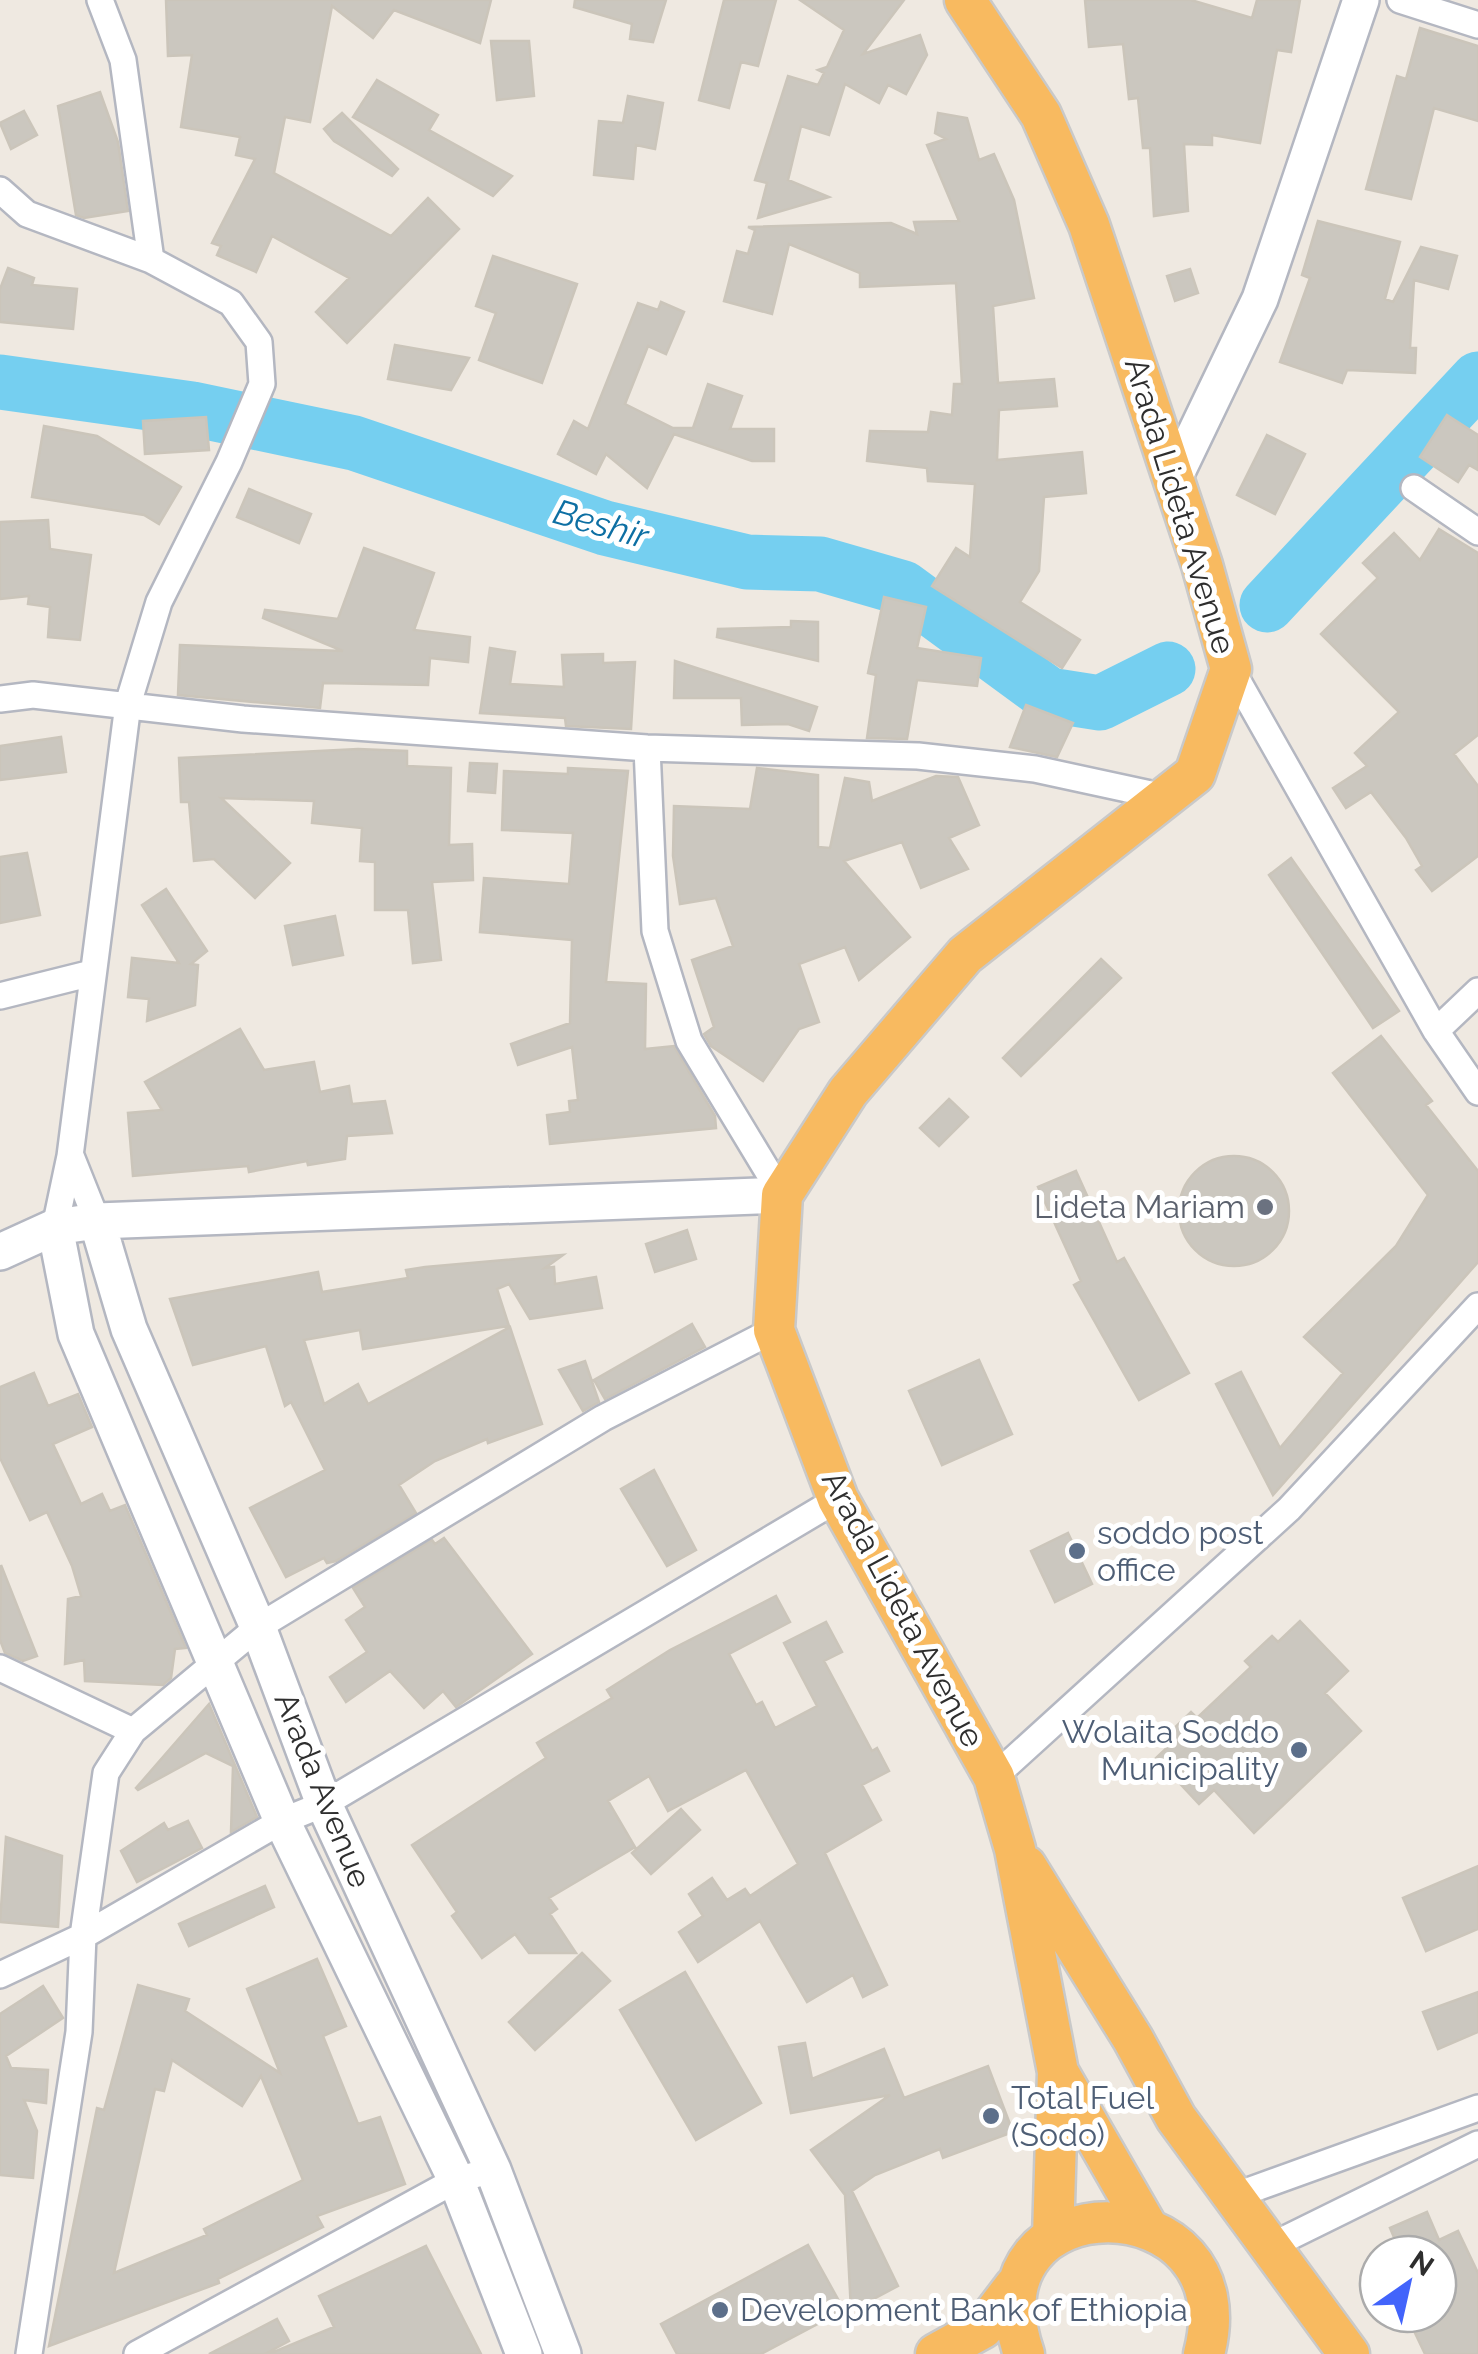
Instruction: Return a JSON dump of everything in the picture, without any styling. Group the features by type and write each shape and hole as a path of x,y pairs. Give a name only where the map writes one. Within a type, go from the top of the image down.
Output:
{"highway":[{"name":"Arada Lideta Avenue","path":"965,0 1042,114 1089,224 1202,565 1231,669 1195,774 965,956 848,1092 782,1195 774,1330 838,1499 994,1776 1015,1849 1058,2072"},
{"path":"1015,1849 1133,2039 1176,2118 1349,2354"},
{"path":"1058,2072 1146,2225 1184,2254 1198,2278 1206,2337 1241,2354"},
{"path":"1054,2237 1058,2072"},
{"path":"936,2354 983,2328 1037,2251 1054,2237 1093,2221 1146,2225"},
{"path":"1015,2286 1014,2326 1024,2354"}],"main road":[{"path":"1174,478 1260,299 1362,0"},
{"path":"0,1252 55,1227 96,1221 782,1195"},
{"name":"Arada Avenue","path":"96,1221 128,1329 258,1626 324,1804 493,2170 563,2354"},
{"name":"Arada Avenue","path":"55,1227 76,1334 282,1821 456,2180 524,2354"}],"street":[{"path":"100,0 123,60 151,260"},
{"path":"1400,0 1478,25"},
{"path":"0,190 27,214 151,260 231,303 259,342 262,384 229,462 158,602 128,704 70,1156 55,1227"},
{"path":"1414,488 1478,532"},
{"path":"1231,669 1436,1031 1478,1092"},
{"path":"0,699 33,695 243,719 647,748 918,756 1035,770 1169,798"},
{"path":"647,748 655,931 689,1041 782,1195"},
{"path":"0,996 92,973"},
{"path":"1436,1031 1478,991"},
{"path":"70,1156 96,1221"},
{"path":"994,1776 1290,1509 1478,1306"},
{"path":"28,2354 79,2032 83,1936 106,1773 134,1731 258,1626 604,1418 774,1330"},
{"path":"0,1975 83,1936 282,1821 324,1804 838,1499"},
{"path":"0,1668 134,1731"},
{"path":"1234,2196 1478,2108"},
{"path":"1269,2247 1478,2144"},
{"path":"137,2354 456,2180 493,2170"}],"building":[{"path":"166,0 491,0 480,43 394,10 373,38 332,6 310,122 285,117 274,173 391,236 428,198 459,229 347,343 316,312 349,278 272,236 256,272 217,255 221,246 212,243 255,159 236,155 240,137 181,127 192,55 168,56"},
{"path":"575,0 666,0 653,42 630,39 632,24 574,7"},
{"path":"724,0 776,0 758,66 741,62 729,108 699,100"},
{"path":"800,0 904,0 863,54 920,35 927,55 906,94 888,85 879,103 845,84 829,135 801,126 788,180 829,197 758,218 767,183 755,180 788,76 818,85 824,73 818,70 827,67 844,30"},
{"path":"1085,0 1191,0 1252,18 1257,0 1300,0 1291,52 1277,50 1260,143 1212,135 1212,145 1184,144 1188,211 1154,216 1150,148 1143,148 1138,98 1129,99 1123,44 1089,47"},
{"path":"1420,28 1478,46 1478,121 1434,108 1411,199 1366,189 1397,76 1406,79"},
{"path":"491,41 529,41 534,96 497,100"},
{"path":"377,80 438,115 429,130 512,176 493,196 353,117"},
{"path":"100,92 118,142 128,211 84,218 76,215 58,106"},
{"path":"628,96 663,103 655,149 636,145 633,179 594,175 599,121 623,123"},
{"path":"24,111 37,135 11,149 0,123"},
{"path":"342,113 398,169 392,176 334,141 324,129"},
{"path":"938,113 967,118 979,160 994,154 1014,200 1034,298 993,306 998,383 1054,379 1057,406 999,410 997,460 1082,452 1086,493 1044,497 1039,571 1020,602 1080,640 1062,668 932,586 956,548 970,557 975,484 928,481 927,468 867,461 870,431 928,432 931,412 952,415 954,384 962,384 956,283 860,287 860,273 789,244 772,314 724,301 737,251 748,254 755,230 748,227 891,223 917,234 914,222 959,221 927,145 946,139 935,133"},
{"path":"1318,221 1400,242 1385,299 1393,302 1421,247 1457,256 1448,289 1414,280 1410,348 1416,348 1415,373 1347,370 1342,383 1280,362 1310,278 1302,275"},
{"path":"493,256 577,284 542,383 479,360 496,313 476,306"},
{"path":"8,268 34,278 32,285 77,289 73,329 0,322 0,289"},
{"path":"1190,269 1198,293 1175,301 1167,276"},
{"path":"661,302 684,312 666,354 648,346 625,404 673,428 693,428 708,384 742,396 730,429 774,429 774,461 752,461 674,434 647,488 606,454 596,474 558,454 574,421 588,429 638,303 658,310"},
{"path":"395,345 469,358 451,390 388,379"},
{"path":"1447,415 1478,435 1478,470 1469,465 1458,482 1420,457"},
{"path":"206,417 209,450 145,454 143,421"},
{"path":"44,426 97,436 181,487 159,524 144,515 32,497"},
{"path":"1267,435 1305,454 1275,514 1237,495"},
{"path":"249,489 311,514 299,543 237,517"},
{"path":"48,520 50,549 91,555 80,640 48,637 50,607 28,604 29,596 0,599 0,522"},
{"path":"1439,529 1478,553 1478,735 1454,754 1478,786 1478,856 1432,891 1416,870 1422,866 1406,838 1371,792 1346,808 1333,788 1367,766 1355,753 1399,712 1321,634 1378,578 1363,563 1394,533 1420,560"},
{"path":"364,548 434,573 414,630 470,637 468,662 430,658 428,685 323,683 320,708 178,695 180,645 343,651 263,618 265,610 338,619"},
{"path":"884,597 926,607 917,648 981,658 977,686 917,680 907,739 867,738 876,675 868,673"},
{"path":"791,621 818,622 818,661 717,637 718,629 791,627"},
{"path":"490,648 515,652 510,684 564,687 562,655 603,654 603,663 635,662 631,729 566,726 565,718 480,713"},
{"path":"675,661 817,707 809,731 788,724 742,725 741,698 674,698"},
{"path":"1026,705 1073,723 1057,757 1010,747"},
{"path":"61,737 66,772 0,780 0,746"},
{"path":"358,749 407,751 407,766 451,768 449,845 472,844 473,880 432,882 441,960 413,963 408,910 375,910 375,862 360,861 362,828 312,823 314,801 221,798 290,863 255,898 214,859 194,861 189,802 181,802 179,758"},
{"path":"470,763 497,764 495,793 468,791"},
{"path":"568,768 628,771 606,982 646,984 645,1049 674,1046 715,1116 716,1128 550,1144 547,1115 570,1112 569,1101 578,1100 572,1047 518,1065 511,1044 570,1023 572,940 480,932 484,878 569,884 573,833 502,830 504,771 568,774"},
{"path":"757,768 818,775 818,847 830,848 845,778 869,782 872,801 936,776 958,777 979,825 949,838 968,869 921,888 902,842 844,861 910,937 859,980 845,947 799,964 819,1022 799,1029 763,1081 711,1046 704,1034 714,1027 692,960 733,946 716,898 680,904 673,856 674,806 750,809"},
{"path":"27,853 40,915 0,923 0,857"},
{"path":"1291,858 1399,1011 1373,1028 1269,875"},
{"path":"166,889 207,951 191,964 198,965 195,1005 147,1021 149,999 128,997 132,958 179,963 142,905"},
{"path":"335,916 343,955 293,965 285,926"},
{"path":"1101,959 1121,978 1021,1076 1003,1058"},
{"path":"240,1029 264,1070 314,1062 320,1092 349,1086 352,1104 385,1101 392,1133 347,1136 345,1159 308,1165 307,1161 249,1172 248,1166 133,1176 128,1113 162,1110 145,1082"},
{"path":"1381,1036 1432,1101 1426,1105 1478,1171 1478,1262 1273,1495 1216,1384 1241,1372 1280,1448 1343,1373 1304,1337 1396,1246 1428,1195 1333,1073"},
{"path":"949,1099 968,1117 939,1146 920,1128"},
{"path":"1234,1156 1255,1160 1273,1172 1285,1190 1289,1211 1285,1232 1273,1250 1255,1262 1234,1266 1213,1262 1195,1250 1183,1232 1179,1211 1183,1190 1195,1172 1213,1160"},
{"path":"1076,1171 1117,1262 1124,1258 1189,1373 1139,1400 1074,1285 1081,1281 1038,1187"},
{"path":"687,1230 696,1259 655,1272 646,1244"},
{"path":"563,1255 545,1268 554,1267 555,1284 596,1277 602,1308 530,1319 509,1284 497,1289 509,1326 363,1349 360,1330 304,1340 324,1404 358,1384 368,1404 510,1327 542,1424 488,1443 487,1439 435,1461 399,1485 416,1513 336,1561 327,1563 324,1558 286,1577 250,1508 325,1470 291,1402 285,1406 266,1346 193,1365 170,1299 318,1272 322,1292 408,1278 406,1270 425,1267"},
{"path":"692,1324 705,1347 605,1399 594,1380"},
{"path":"979,1360 1012,1434 942,1465 909,1391"},
{"path":"585,1361 599,1402 583,1411 559,1370"},
{"path":"34,1373 48,1406 78,1394 92,1427 53,1444 81,1504 102,1494 110,1511 125,1505 186,1648 175,1649 171,1678 163,1685 85,1681 84,1660 65,1664 68,1599 81,1596 72,1566 47,1512 30,1520 0,1458 0,1387"},
{"path":"654,1470 696,1550 667,1566 621,1489"},
{"path":"1068,1533 1092,1584 1055,1602 1031,1551"},
{"path":"444,1538 532,1654 456,1707 443,1691 424,1708 390,1671 346,1702 330,1677 367,1652 346,1620 365,1607 353,1588 432,1540 435,1544"},
{"path":"1,1565 37,1656 23,1661 5,1653 0,1640"},
{"path":"776,1596 790,1622 729,1654 756,1705 762,1702 775,1728 817,1706 784,1643 826,1622 842,1652 824,1661 872,1751 877,1748 889,1771 862,1785 881,1820 825,1853 887,1985 863,1997 853,1975 807,2002 760,1921 698,1962 679,1932 703,1916 689,1894 712,1878 727,1900 745,1889 750,1896 798,1864 746,1770 668,1811 649,1776 608,1801 635,1847 549,1898 557,1909 550,1914 576,1953 529,1953 515,1934 482,1958 452,1916 457,1912 412,1845 546,1758 537,1743 612,1698 607,1690 670,1650"},
{"path":"1300,1621 1348,1671 1325,1693 1361,1731 1254,1833 1214,1790 1199,1804 1156,1758 1173,1742 1167,1735 1191,1712 1197,1718 1251,1667 1245,1661 1272,1636 1278,1642"},
{"path":"209,1704 257,1817 231,1832 233,1766 206,1753 136,1788"},
{"path":"681,1809 700,1830 651,1874 632,1853"},
{"path":"188,1821 202,1848 137,1882 121,1851 164,1823 168,1830"},
{"path":"6,1837 62,1856 58,1927 0,1922"},
{"path":"1478,1866 1478,1929 1426,1951 1403,1898"},
{"path":"265,1886 274,1907 189,1946 179,1924"},
{"path":"582,1953 610,1981 535,2050 509,2022"},
{"path":"317,1959 346,2026 323,2036 358,2124 380,2117 405,2184 317,2216 323,2227 218,2279 219,2283 49,2346 97,2108 104,2110 138,1985 189,1999 185,2011 280,2073 247,1989","holes":["172,2060 242,2106 261,2076 303,2180 204,2229 207,2235 114,2273 155,2089 164,2091"]},
{"path":"685,1972 761,2103 696,2140 620,2010"},
{"path":"43,1986 63,2018 6,2056 11,2068 48,2070 46,2103 24,2100 37,2131 33,2178 0,2175 0,2014"},
{"path":"1478,1992 1478,2032 1438,2049 1423,2012"},
{"path":"805,2043 812,2079 884,2049 904,2098 988,2066 1013,2132 943,2158 940,2149 875,2175 852,2191 898,2286 851,2311 845,2195 811,2150 890,2095 791,2113 779,2047"},
{"path":"1427,2212 1436,2234 1393,2234 1390,2228"},
{"path":"1458,2231 1478,2273 1478,2354 1425,2354 1416,2334 1458,2334 1458,2234 1452,2234"},
{"path":"808,2245 844,2310 761,2354 677,2354 661,2324"},
{"path":"426,2246 481,2354 269,2354 334,2327 319,2296"},
{"path":"277,2319 289,2341 265,2354 209,2354"}],"waterway":[{"name":"Beshir","path":"1267,605 1478,379"},
{"name":"Beshir","path":"0,382 192,409 354,443 605,528 747,562 820,564 903,588 1049,695 1100,703 1168,669"}],"place":[{"name":"Lideta Mariam","path":"1265,1207"},
{"name":"soddo post office","path":"1077,1551"},
{"name":"Wolaita Soddo Municipality","path":"1299,1750"},
{"name":"Total Fuel (Sodo)","path":"991,2116"},
{"name":"Development Bank of Ethiopia","path":"720,2310"}]}
